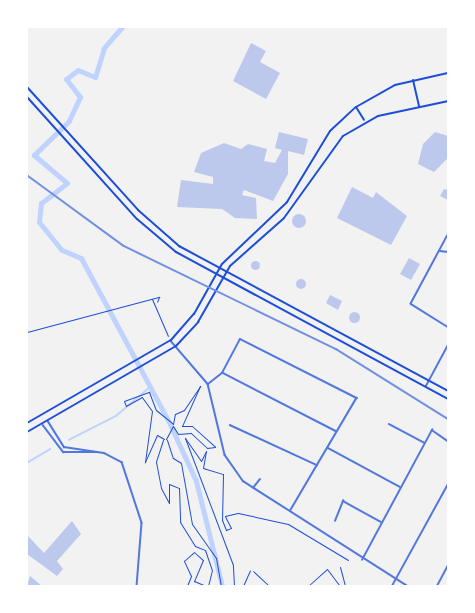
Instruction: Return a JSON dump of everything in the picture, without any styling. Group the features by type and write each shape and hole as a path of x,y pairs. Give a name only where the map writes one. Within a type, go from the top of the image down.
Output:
{"main road":[{"path":"27,423 148,356 171,340 194,314 219,268 287,202 330,131 356,107 413,81 448,73"},
{"path":"413,81 419,106"},
{"path":"27,87 125,195 171,239 226,272 363,343 448,391"},
{"path":"27,97 119,200 166,245 216,275 448,399"},
{"path":"27,432 151,364 176,346 198,322 226,272 293,206 317,165 364,121 419,106 448,101"},
{"path":"356,107 364,121"},
{"path":"311,162 317,165"},
{"path":"119,200 125,195"},
{"path":"287,202 293,206"},
{"path":"252,234 257,240"},
{"path":"359,350 363,343"},
{"path":"42,415 48,421"},
{"path":"42,415 42,424"}],"street":[{"path":"448,235 411,304 448,327"},
{"path":"439,251 448,252"},
{"path":"208,384 222,372 240,339 357,398 291,510"},
{"path":"171,340 208,384 225,455 253,488 325,529 362,560 408,586"},
{"path":"426,386 448,345"},
{"path":"222,372 337,432"},
{"path":"48,421 64,447 114,456 128,473 143,539 137,586"},
{"path":"42,424 63,452 97,452"},
{"path":"389,424 425,443"},
{"path":"230,425 317,466"},
{"path":"362,560 432,430 448,441"},
{"path":"328,448 400,488"},
{"path":"253,488 260,479"},
{"path":"392,586 448,484"},
{"path":"335,521 343,501 382,522"},
{"path":"437,586 448,565"}],"path":[{"path":"27,332 159,297 157,302 168,336"},
{"path":"151,298 157,302"},
{"path":"187,586 191,576 184,561 194,552 203,560 194,581 207,586 212,570 205,550 195,546 180,522 179,488 169,484 169,503 161,488 156,462 165,439 173,426 178,434 191,433 207,448 215,447 192,426 182,426 200,386 173,424 156,410 149,392 124,401 126,406 142,398 151,408 152,440 145,462 157,435 165,439 173,458 181,463 192,524 216,558 221,586"},
{"path":"234,586 233,565 185,438 200,460 206,452 203,468 223,474 222,520 226,531 231,528 225,516 238,513 290,525 348,560"},
{"path":"340,567 345,586"},
{"path":"308,586 327,569 340,586"},
{"path":"243,586 250,570"},
{"path":"253,571 269,586"}],"building":[{"path":"251,43 266,51 260,62 280,73 266,99 233,81"},
{"path":"279,132 308,139 304,155 288,151 288,174 273,201 244,190 242,195 256,198 257,219 235,218 222,209 177,207 181,180 213,184 213,177 194,172 201,153 224,143 241,149 248,144 267,149 264,161 275,163 282,150 275,148"},
{"path":"435,132 448,136 448,158 434,172 418,164 423,144"},
{"path":"352,187 373,198 376,192 407,216 391,245 337,218"},
{"path":"444,189 448,190 448,200 440,196"},
{"path":"299,214 304,216 306,221 304,226 299,228 294,226 292,221 294,216"},
{"path":"409,258 420,264 411,280 400,274"},
{"path":"255,261 259,265 255,269 251,265"},
{"path":"301,279 305,280 305,288 301,289 297,288 296,284 297,280"},
{"path":"330,295 342,301 338,310 326,303"},
{"path":"354,311 360,317 354,323 348,317"},
{"path":"72,521 81,534 57,561 63,569 57,576 27,554 27,535 44,553"},
{"path":"30,576 42,586 27,586"}],"waterway":[{"path":"122,27 104,48 95,77 78,70 66,79 80,97 69,121 34,155 67,183 41,203 39,222 62,250 81,258 168,420 196,481 222,586"},
{"path":"69,440 116,416 150,387"},
{"path":"27,463 50,449"}],"railway":[{"path":"27,175 124,246 336,349 448,419"}]}
